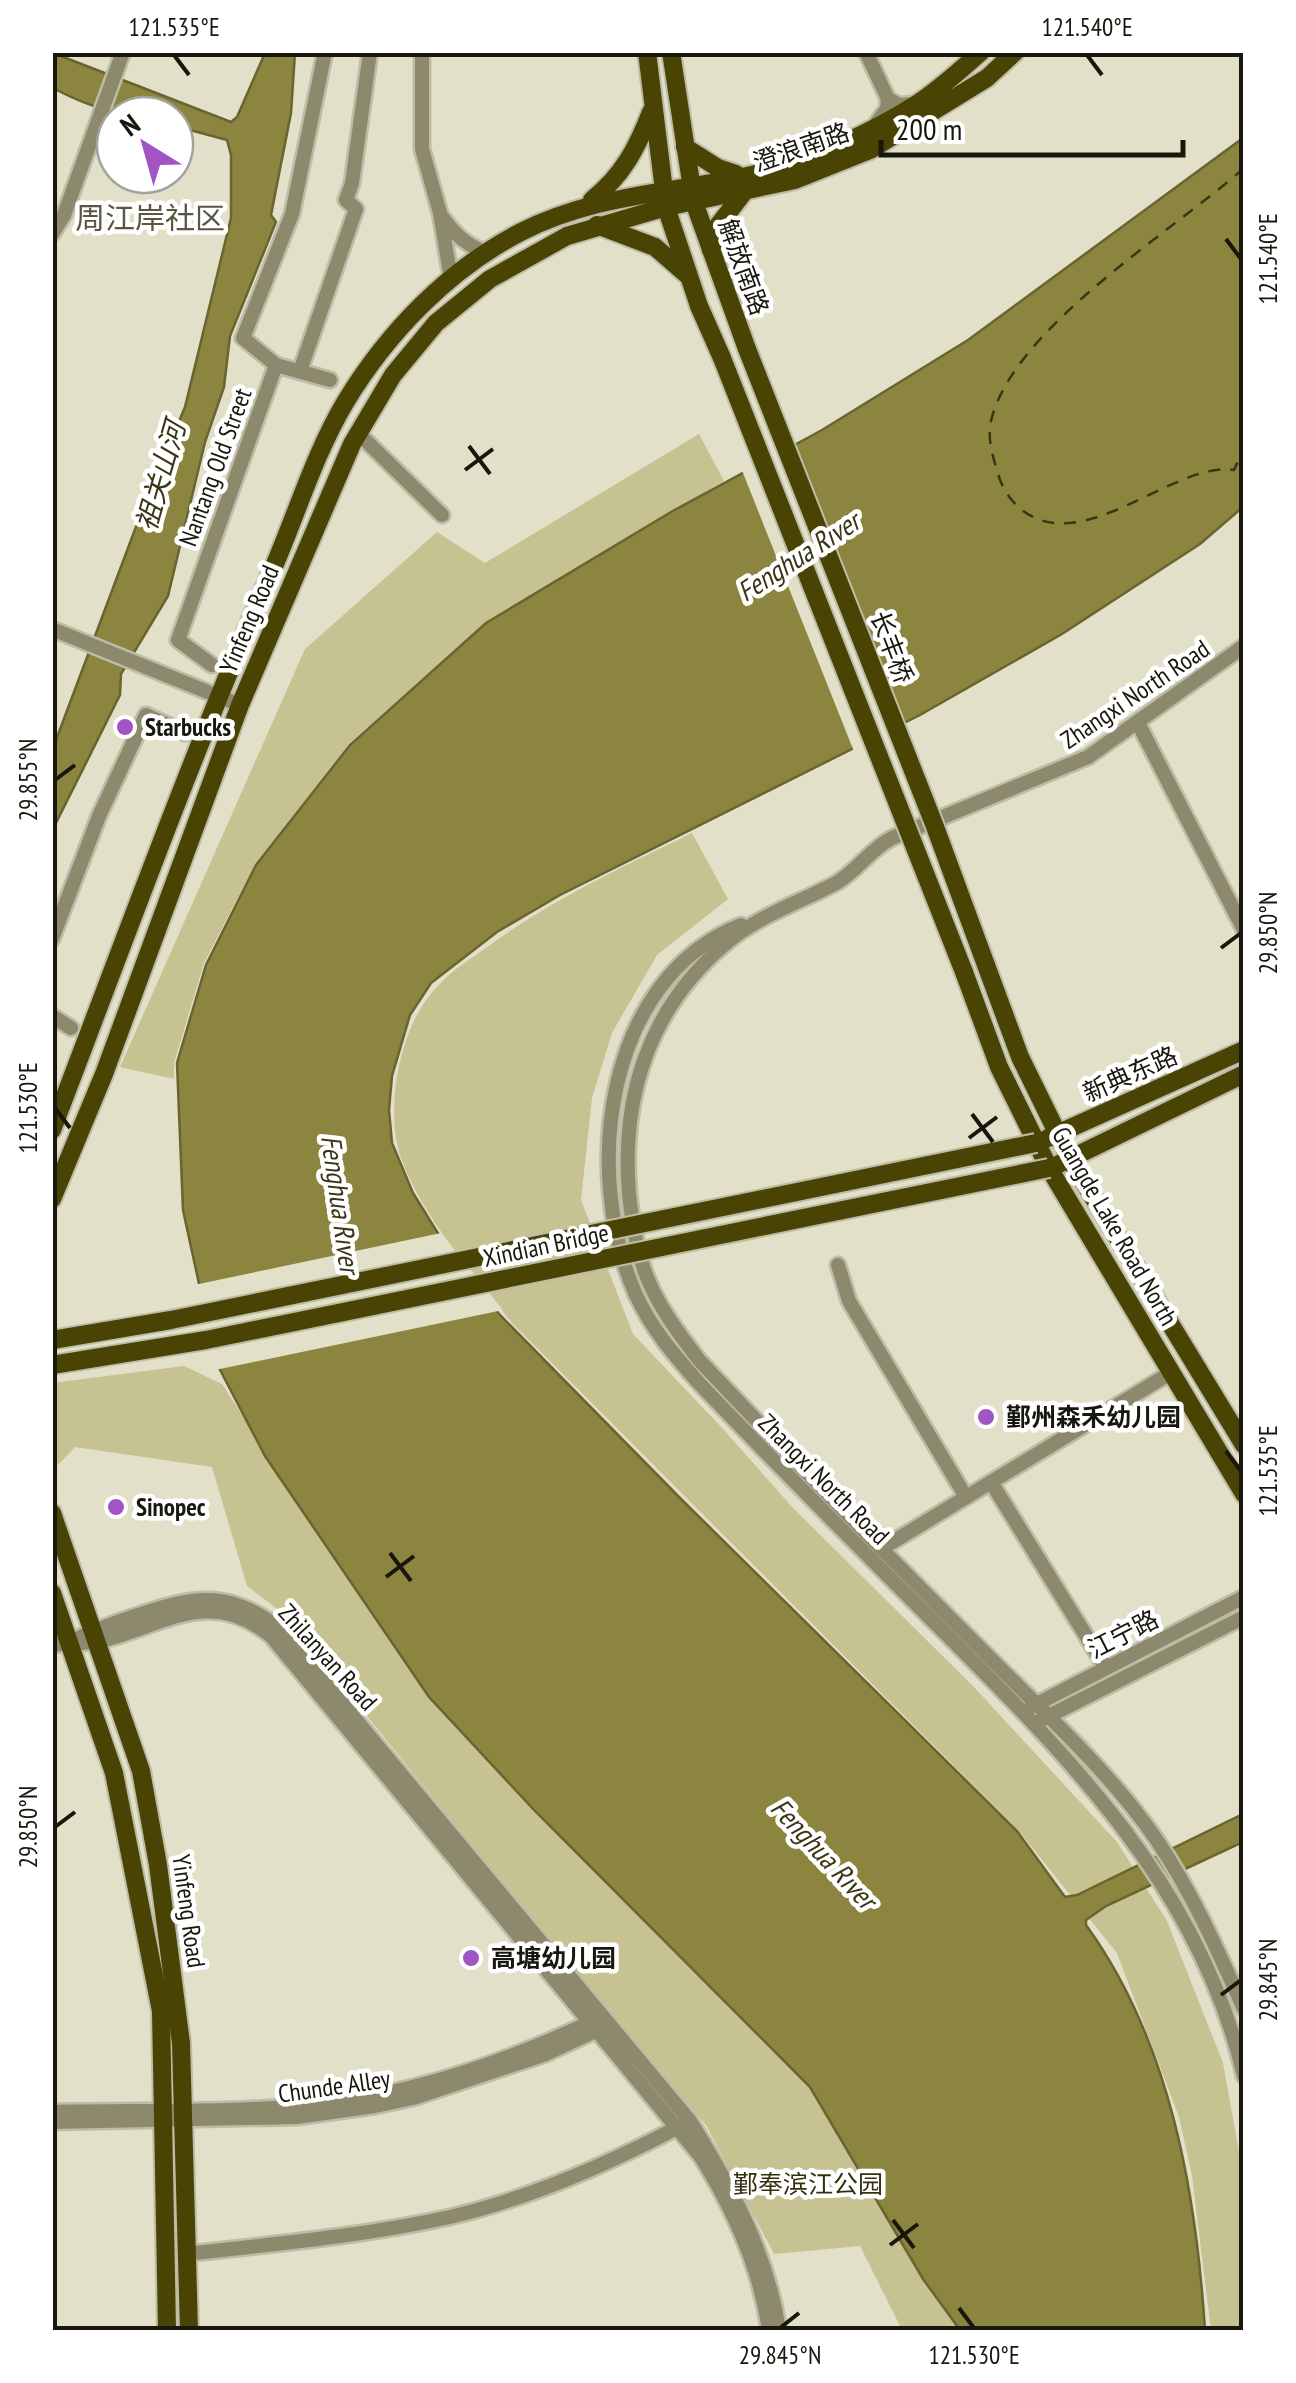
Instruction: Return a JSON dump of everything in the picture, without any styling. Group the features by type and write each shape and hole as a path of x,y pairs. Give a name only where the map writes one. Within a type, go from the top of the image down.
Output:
{"main road":[{"path":"647,52 665,198"},
{"path":"671,52 692,193"},
{"name":"澄浪南路","path":"743,184 760,172 849,140 917,104 981,52"},
{"name":"澄浪南路","path":"692,193 795,180 870,150 987,78 1015,52"},
{"path":"585,206 622,173 639,145 654,106"},
{"path":"685,146 743,184 717,227 711,250"},
{"name":"Yinfeng Road","path":"52,1130 217,696 346,402 389,340 422,303 486,253 522,232 585,206 692,193"},
{"name":"解放南路","path":"692,193 747,349"},
{"name":"Yinfeng Road","path":"52,1199 104,1074 240,704 358,433 393,375 436,324 490,279 567,236 665,198"},
{"name":"长丰桥","path":"665,198 690,278 964,972"},
{"path":"596,225 655,246 690,278"},
{"name":"长丰桥","path":"747,349 986,965"},
{"name":"Guangde Lake Road North","path":"986,965 1020,1057 1070,1159 1244,1444"},
{"name":"Guangde Lake Road North","path":"964,972 999,1068 1049,1168 1244,1494"},
{"name":"新典东路","path":"1036,1143 1244,1050"},
{"name":"新典东路","path":"1049,1168 1244,1074"},
{"name":"Xindian Bridge","path":"52,1340 171,1320 1036,1143"},
{"name":"Xindian Bridge","path":"52,1365 206,1340 1049,1168"},
{"name":"Yinfeng Road","path":"52,1513 145,1790 158,1864 180,2042 189,2330"},
{"name":"Yinfeng Road","path":"52,1593 60,1644 114,1773 162,2011 167,2330"}],"street":[{"name":"Nantang Old Street","path":"212,666 178,640 276,365 243,338 292,214 325,52"},
{"path":"300,371 356,209 346,200 352,182 370,52"},
{"path":"422,52 422,149 440,213 451,280"},
{"path":"866,52 888,99 887,110 874,127"},
{"path":"52,234 64,215 122,56"},
{"path":"888,99 899,105 917,104"},
{"path":"440,213 461,239 486,253"},
{"path":"276,365 330,380"},
{"path":"358,433 442,515"},
{"path":"52,630 240,704"},
{"name":"Zhangxi North Road","path":"1030,1708 680,1336 649,1284 631,1216 626,1137 633,1093 648,1045 673,1004 725,944 852,873 871,851 892,838 1070,766 1138,723 1244,646"},
{"path":"52,939 98,816 146,715 185,733"},
{"path":"1138,723 1244,930"},
{"name":"Zhangxi North Road","path":"784,910 712,937 694,951 663,986 632,1038 616,1084 608,1167 611,1208 634,1290 654,1327 698,1382 1124,1797 1180,1879 1244,2009"},
{"path":"52,1016 71,1028"},
{"path":"838,1265 849,1302 966,1497"},
{"path":"881,1549 1172,1372"},
{"path":"990,1482 1106,1668"},
{"name":"江宁路","path":"1030,1708 1244,1597"},
{"name":"Zhilanyan Road","path":"60,1644 200,1610 230,1614 260,1626 600,2023 730,2184 762,2259 779,2330"},
{"name":"江宁路","path":"1042,1720 1244,1617"},
{"name":"Zhangxi North Road","path":"1042,1720 1166,1889 1238,2033 1244,2076"},
{"name":"Chunde Alley","path":"52,2122 181,2114 297,2118 412,2098 546,2054 600,2023"},
{"name":"Chunde Alley","path":"52,2112 161,2115"},
{"path":"186,2254 370,2232 453,2216 618,2158 684,2124"},
{"name":"Zhilanyan Road","path":"684,2124 743,2237 769,2330"}],"green space":[{"path":"699,434 724,481 486,622 349,744 255,864 204,963 174,1063 174,1079 120,1067 305,649 437,532 485,563"},
{"path":"692,833 728,899 657,955 612,1033 592,1098 581,1200 633,1334 792,1507 973,1686 1117,1842 1167,1921 1223,2063 1243,2174 1243,2330 1211,2330 1192,2176 1179,2117 1117,1953 1018,1830 512,1323 436,1224 401,1158 394,1121 398,1070 415,1019 429,996 449,975 535,915"},
{"name":"鄞奉滨江公园","path":"184,1366 222,1384 369,1611 462,1728 775,2045 852,2135 969,2330 902,2330 860,2246 774,2254 706,2125 609,2014 284,1614 247,1586 212,1467 75,1447 58,1465 53,1452 52,1383"}],"water":[{"path":"53,53 161,95 95,95 95,106 53,88"},
{"name":"祖关山河","path":"265,53 295,53 291,113 271,215 276,222 230,336 224,387 205,442 168,596 121,674 120,695 53,829 53,748 185,407 231,218 231,155 227,140 195,131 195,108 231,122 237,117"},
{"name":"Fenghua Rıver","path":"1243,138 1243,507 1200,544 1062,634 920,715 560,895 497,932 431,983 410,1015 392,1076 392,1143 413,1193 457,1264 500,1315 681,1499 1017,1831 1065,1897 1077,1895 1243,1814 1243,1842 1106,1906 1086,1920 1139,2018 1174,2119 1194,2224 1205,2330 960,2330 923,2279 810,2087 534,1810 429,1697 265,1456 216,1362 183,1210 177,1063 206,965 256,865 350,745 486,623 671,512 822,430 968,340"}],"pier":[{"path":"791,441 905,728 855,754 741,468"},
{"path":"441,1233 503,1310 215,1370 194,1285"}],"ferry route":[{"path":"1244,168 1064,315 1007,383 992,417 990,432 999,477 1007,494 1027,513 1054,523 1100,516 1193,476 1234,470 1244,448"}],"place":[{"name":"Starbucks","path":"125,727"},
{"name":"鄞州森禾幼儿园","path":"986,1417"},
{"name":"Sinopec","path":"116,1507"},
{"name":"高塘幼儿园","path":"471,1958"}],"district":[{"name":"周江岸社区","path":"150,217"}]}
